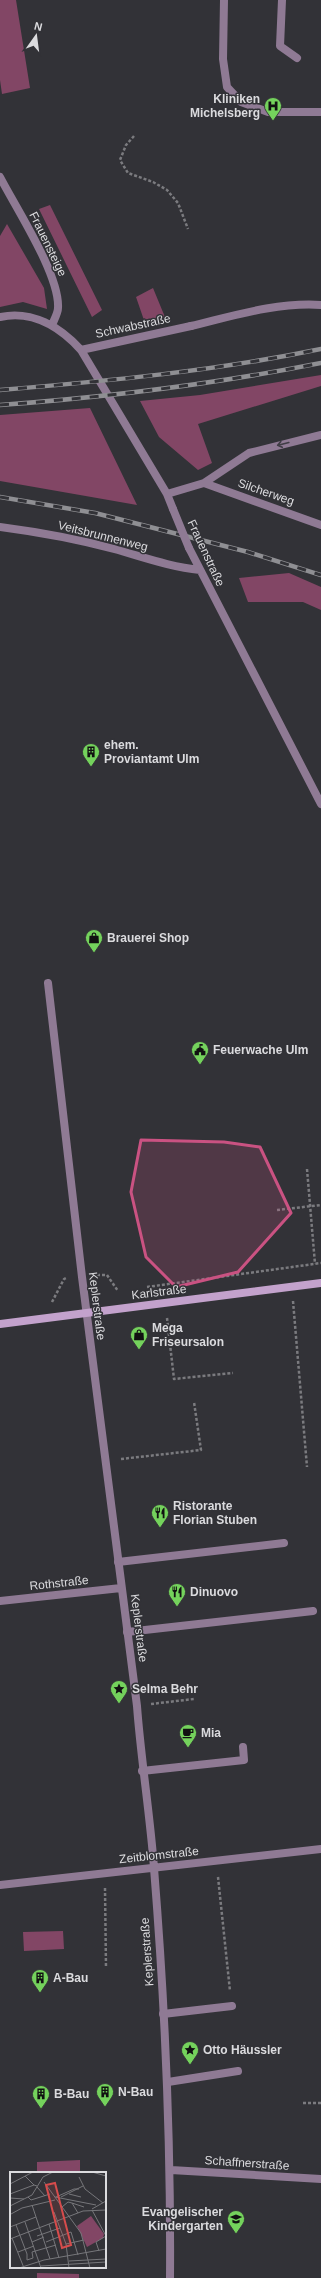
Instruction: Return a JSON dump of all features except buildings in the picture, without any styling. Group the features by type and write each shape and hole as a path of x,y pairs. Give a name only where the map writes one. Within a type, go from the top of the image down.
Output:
{"main road":[{"name":"Karlstraße","path":"0,1324 321,1283"}],"street":[{"path":"224,0 223,59 228,87 241,102 268,112 321,112"},
{"path":"282,0 280,46 297,58"},
{"name":"Frauensteige","path":"0,176 42,256 57,291 58,309 52,325"},
{"name":"Schwabstraße","path":"81,350 259,310 301,303 321,305"},
{"path":"0,317 34,317 52,325"},
{"name":"Frauenstraße","path":"52,325 68,336 81,350 167,494 189,548 321,804"},
{"path":"167,494 204,483 249,453 321,435"},
{"name":"Silcherweg","path":"204,483 321,524"},
{"name":"Veitsbrunnenweg","path":"0,527 31,531 105,547 176,568 200,570"},
{"name":"Keplerstraße","path":"48,983 86,1314 137,1706 142,1771 154,1867 168,2082 171,2170 170,2278"},
{"path":"118,1562 284,1543"},
{"name":"Rothstraße","path":"0,1601 121,1588"},
{"path":"127,1632 313,1611"},
{"path":"142,1771 244,1760 243,1747"},
{"name":"Zeitblomstraße","path":"0,1885 321,1849"},
{"path":"164,2014 232,2006"},
{"path":"168,2082 238,2071"},
{"name":"Schaffnerstraße","path":"171,2170 321,2179"}],"path":[{"path":"134,136 126,145 120,160 128,173 153,182 167,190 178,203 188,229"},
{"path":"307,1169 314,1264"},
{"path":"277,1210 321,1205"},
{"path":"141,1288 321,1263"},
{"path":"107,1275 117,1292 125,1290"},
{"path":"45,1302 52,1302 64,1279 82,1277"},
{"path":"292,1287 307,1467"},
{"path":"165,1304 174,1379 233,1373"},
{"path":"105,1461 201,1450 194,1402"},
{"path":"137,1706 194,1699"},
{"path":"216,1860 232,2006"},
{"path":"105,1873 106,1968"},
{"path":"303,2102 321,2103"}],"highlighted area":[{"path":"141,1140 224,1142 260,1147 291,1213 238,1272 176,1287 146,1257 131,1192"}],"shaded area":[{"path":"0,0 16,0 30,88 2,94 0,80"},
{"path":"50,205 102,310 92,317 39,209"},
{"path":"7,224 44,288 47,309 23,302 0,307 0,236"},
{"path":"153,288 167,322 146,326 136,297"},
{"path":"321,375 321,386 198,424 212,463 198,470 159,437 140,401 200,395"},
{"path":"90,408 137,505 0,481 0,415"},
{"path":"289,573 321,587 321,610 303,602 248,602 239,578"},
{"path":"63,1931 64,1949 24,1951 23,1932"},
{"path":"80,2160 80,2172 37,2172 37,2162"},
{"path":"37,2273 79,2274 79,2278 37,2278"}],"railway":[{"path":"0,390 121,379 201,369 281,357 321,349"},
{"path":"0,405 161,389 281,371 321,363"},
{"path":"0,497 95,513 248,552 321,575"}],"place":[{"name":"Kliniken Michelsberg","path":"273,121"},
{"name":"ehem. Proviantamt Ulm","path":"91,767"},
{"name":"Brauerei Shop","path":"94,953"},
{"name":"Feuerwache Ulm","path":"200,1065"},
{"name":"Mega Friseursalon","path":"139,1350"},
{"name":"Ristorante Florian Stuben","path":"160,1528"},
{"name":"Dinuovo","path":"177,1607"},
{"name":"Selma Behr","path":"119,1704"},
{"name":"Mia","path":"188,1748"},
{"name":"A-Bau","path":"40,1993"},
{"name":"Otto Häussler","path":"190,2065"},
{"name":"N-Bau","path":"105,2107"},
{"name":"B-Bau","path":"41,2109"},
{"name":"Evangelischer Kindergarten","path":"236,2234"}]}
